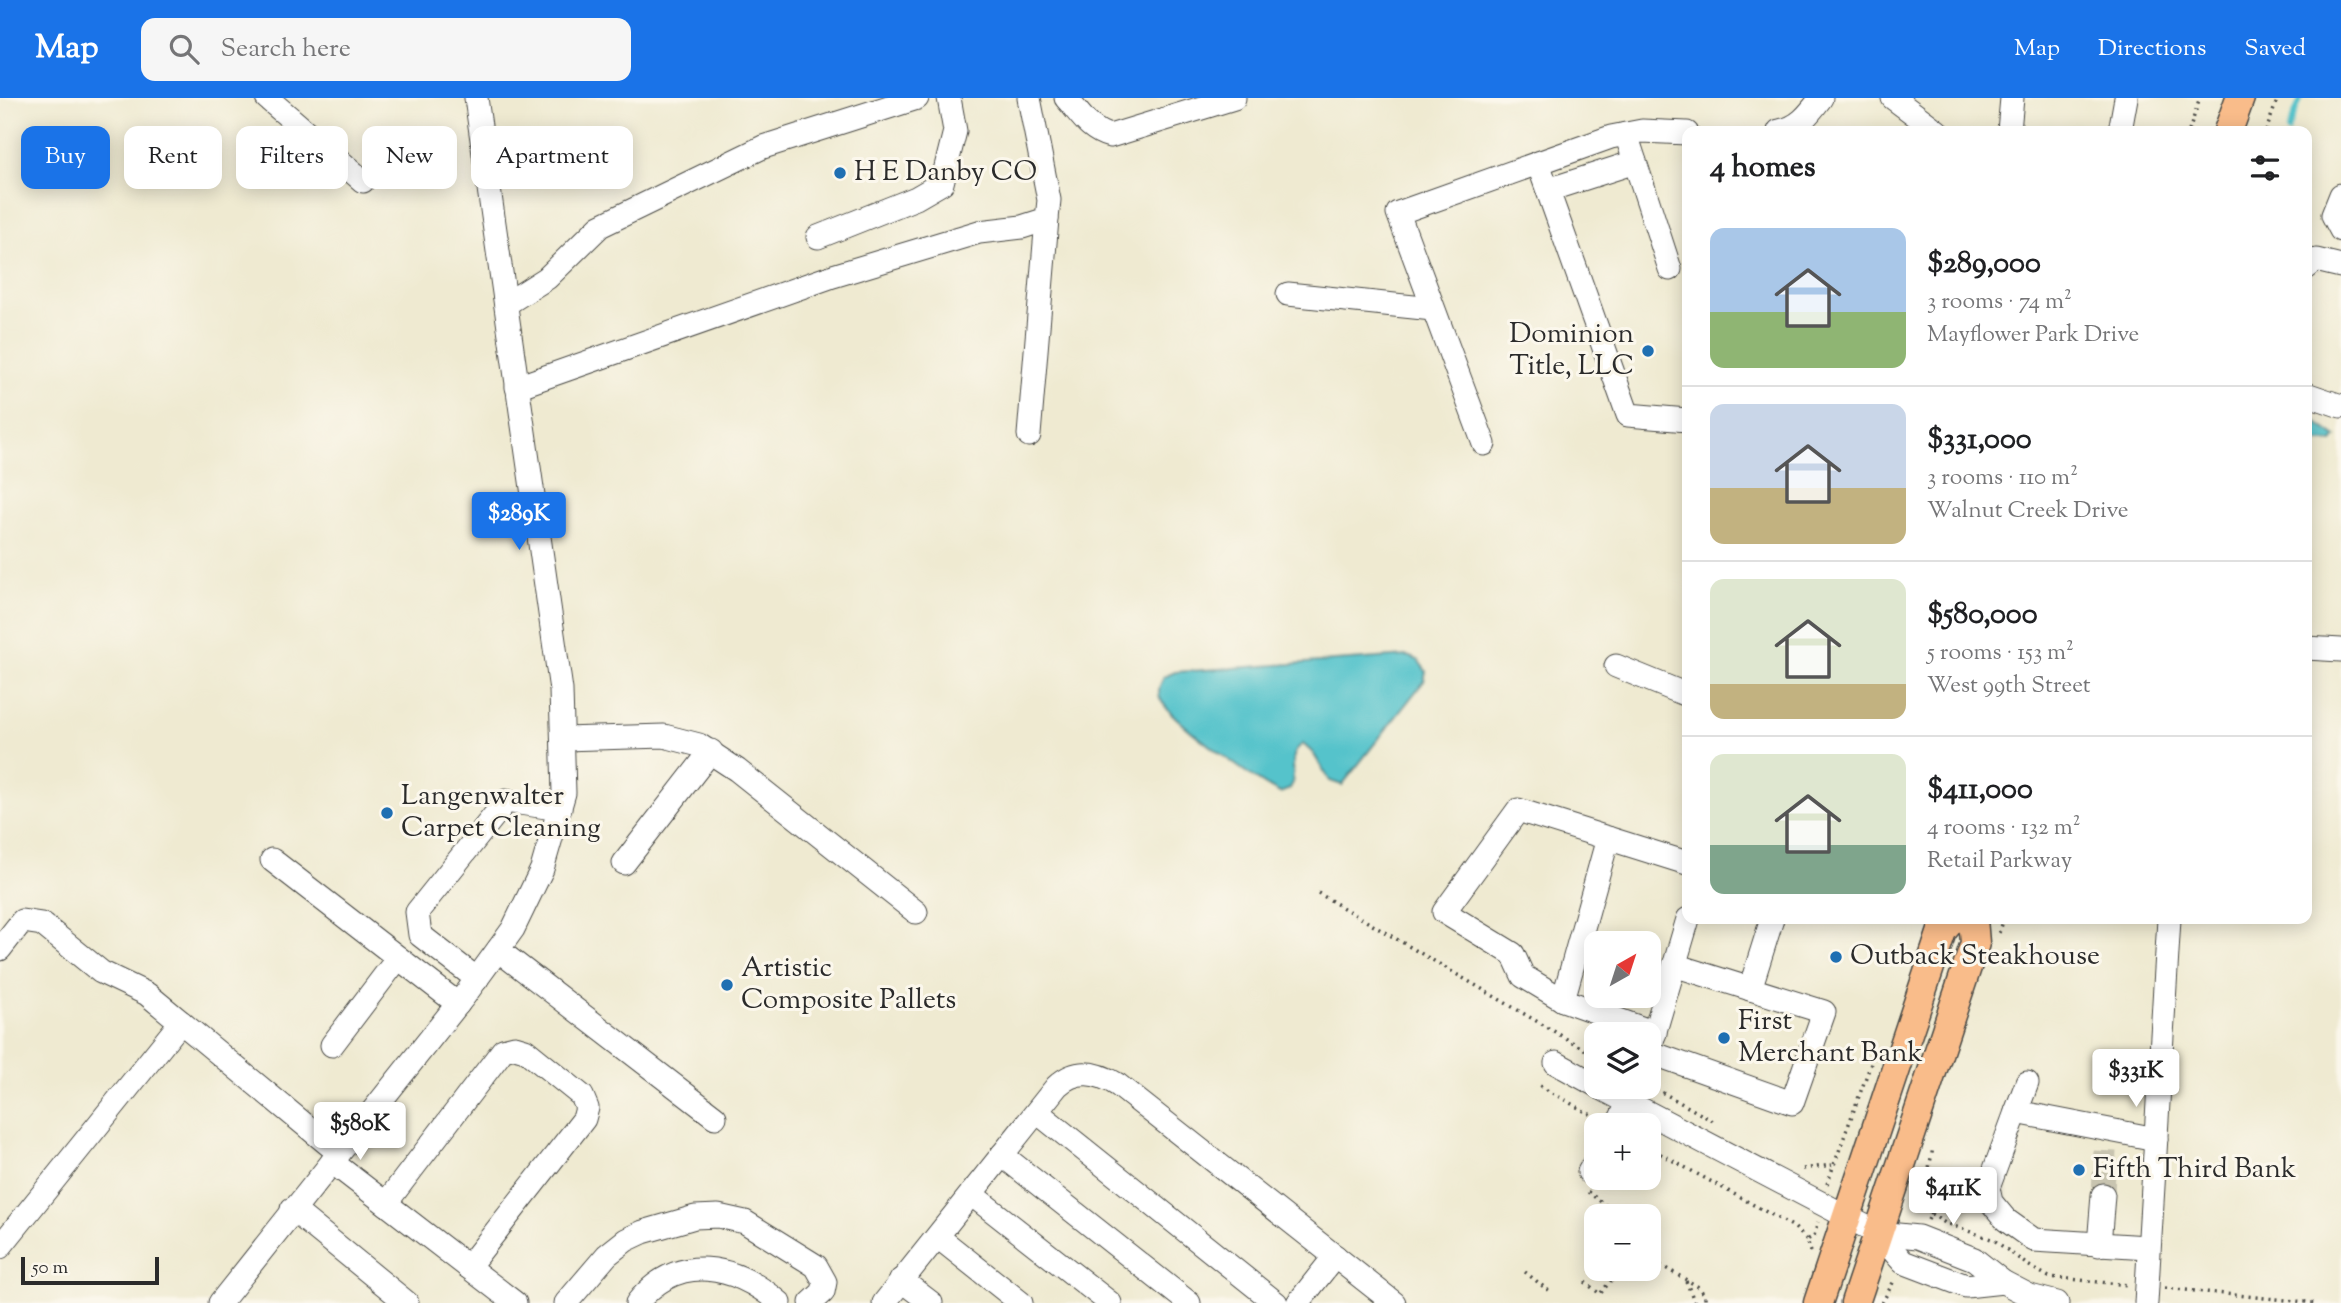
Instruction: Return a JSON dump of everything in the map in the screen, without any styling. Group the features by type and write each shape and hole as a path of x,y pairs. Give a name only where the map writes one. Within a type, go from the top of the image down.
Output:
{"main road":[{"path":"2230,126 2240,98"},
{"path":"1818,1303 1835,1211 1941,931 1947,924"},
{"path":"1855,1303 1975,943 1973,924"}],"street":[{"path":"267,98 362,180"},
{"path":"220,1303 292,1209 467,993 513,929 542,869 564,793 561,691 476,98"},
{"path":"506,304 547,278 600,226 763,147 917,98"},
{"path":"818,237 916,198 942,183 955,131 949,98"},
{"path":"1029,98 1049,200 1029,435"},
{"path":"1066,98 1089,126 1098,133 1110,136 1234,98"},
{"path":"1795,126 1807,117 1821,98"},
{"path":"1892,98 1930,126"},
{"path":"2009,126 2012,98"},
{"path":"2121,126 2126,98"},
{"path":"1483,444 1398,213 1626,134 1642,131 1682,133"},
{"path":"1626,134 1670,269"},
{"path":"1548,190 1635,162"},
{"path":"1538,163 1628,415 1682,420"},
{"path":"2341,195 2333,215 2341,230"},
{"path":"517,387 832,276 979,232 1023,227 1047,219"},
{"path":"2312,263 2316,260 2341,266"},
{"path":"1288,294 1433,309"},
{"path":"2312,396 2341,406"},
{"path":"2312,648 2341,650"},
{"path":"1616,666 1682,693"},
{"path":"563,740 664,736 682,739 711,751 916,912"},
{"path":"624,863 711,751"},
{"path":"467,993 420,935 417,912 506,801 559,809"},
{"path":"1605,1022 1523,976 1513,954 1444,912 1518,810 1682,861"},
{"path":"1563,1000 1608,838"},
{"path":"272,860 398,958 467,993"},
{"path":"0,949 22,921 42,924 101,972 146,993 386,1203 515,1303"},
{"path":"1658,1022 1686,924"},
{"path":"1750,989 1770,924"},
{"path":"2147,1295 2169,924"},
{"path":"498,950 715,1117"},
{"path":"332,1045 398,958"},
{"path":"1661,1050 1791,1104 1824,1012 1674,965"},
{"path":"0,1247 181,1022"},
{"path":"386,1203 503,1050 515,1047 526,1050 582,1096 587,1108 584,1119 468,1267"},
{"path":"1556,1063 1584,1078"},
{"path":"884,1303 1037,1112 1069,1076 1087,1073 1109,1079 1394,1303"},
{"path":"2028,1083 1988,1188 1991,1202 2006,1220 2034,1240 2148,1247"},
{"path":"1640,1099 1878,1233 1918,1237 1974,1258 2003,1282 2031,1296 2057,1303"},
{"path":"1037,1112 1276,1303"},
{"path":"2016,1112 2106,1140 2156,1139"},
{"path":"1002,1155 1189,1303"},
{"path":"971,1194 1110,1303"},
{"path":"2099,1245 2103,1195"},
{"path":"292,1209 407,1303"},
{"path":"566,1303 607,1255 626,1241 671,1222 718,1216 745,1222 816,1266 825,1282 822,1292 811,1303"},
{"path":"937,1237 1021,1303"},
{"path":"1298,1303 1335,1256"},
{"path":"637,1303 656,1283 674,1275 715,1269 738,1274 780,1303"},
{"path":"901,1280 930,1303"}],"path":[{"path":"2191,126 2200,98"},
{"path":"2268,126 2278,98"},
{"path":"1318,892 1584,1049"},
{"path":"1807,1240 1814,1236 1835,1211 1832,1165 1845,1142 1881,1036"},
{"path":"1540,1086 1588,1113"},
{"path":"1661,1092 1719,1125"},
{"path":"1661,1154 1794,1227 1807,1240 1810,1262"},
{"path":"1799,1168 1813,1170 1832,1165"},
{"path":"1931,1214 1945,1223 1994,1240 2049,1277 2147,1295 2316,1303"},
{"path":"1661,1265 1702,1290 1705,1303"},
{"path":"1524,1272 1549,1291"},
{"path":"1686,1279 1695,1303"},
{"path":"1585,1282 1600,1294 1610,1281"}],"water":[{"path":"2312,419 2337,437 2333,442 2312,442"},
{"path":"1407,656 1418,660 1426,671 1424,681 1342,785 1330,781 1313,753 1303,744 1295,753 1290,789 1280,793 1196,735 1167,708 1159,695 1164,677 1175,672"}],"waterway":[{"path":"2290,126 2301,98"}],"tunnel":[{"path":"2103,1195 2105,1151"}],"place":[{"name":"H E Danby CO","path":"840,173"},
{"name":"Dominion Title, LLC","path":"1648,351"},
{"name":"Langenwalter Carpet Cleaning","path":"387,813"},
{"name":"Outback Steakhouse","path":"1836,957"},
{"name":"Artistic Composite Pallets","path":"727,985"},
{"name":"First Merchant Bank","path":"1724,1038"},
{"name":"Fifth Third Bank","path":"2079,1170"}]}
